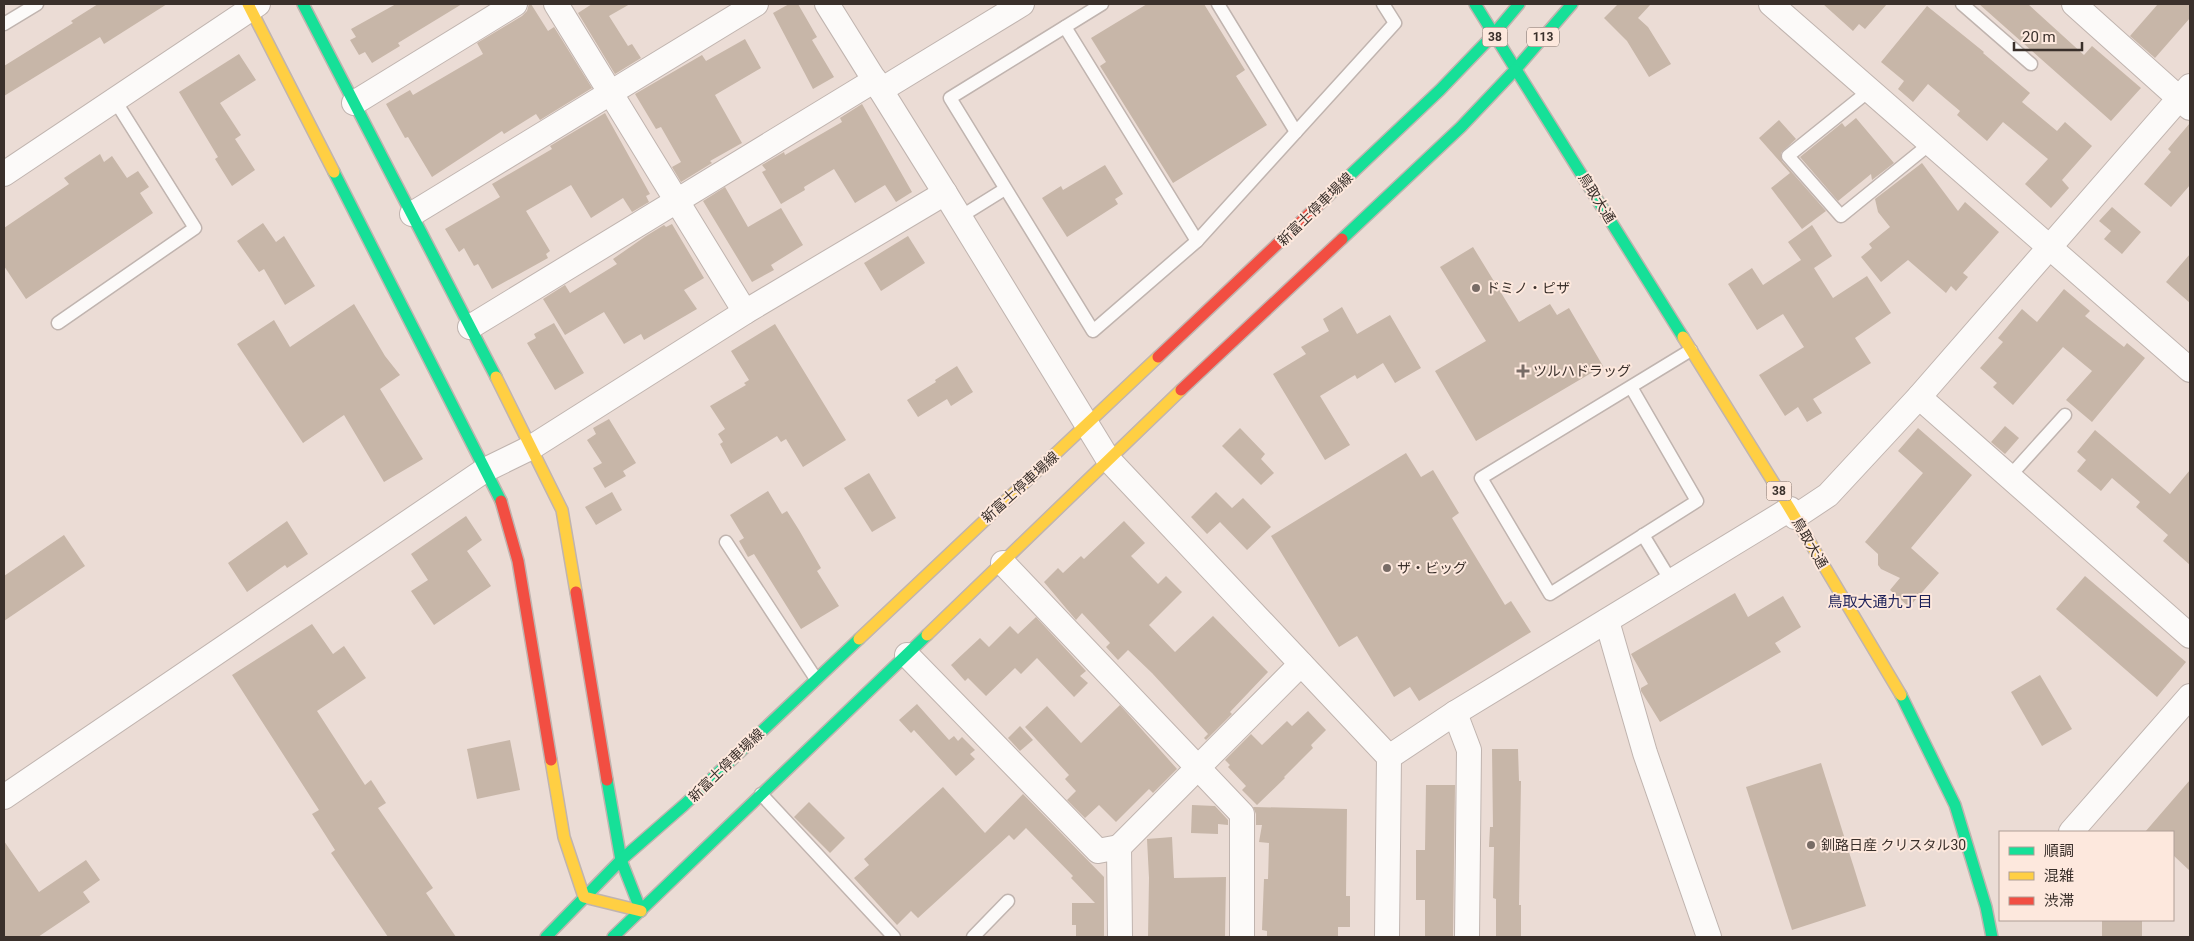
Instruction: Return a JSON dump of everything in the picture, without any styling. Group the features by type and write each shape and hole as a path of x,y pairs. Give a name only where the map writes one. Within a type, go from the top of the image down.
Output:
{"main road":[{"path":"303,4 532,447 562,510 621,860 641,911"},
{"name":"38","path":"1475,4 1514,70"},
{"name":"新富士停車場線","path":"546,937 621,860 684,805 1433,97 1519,4"},
{"name":"113","path":"1514,70 1572,4"},
{"path":"252,5 501,500 518,561 564,837 584,897 641,911"},
{"path":"613,937 1004,563 1108,459 1462,127 1514,70"},
{"name":"鳥取大通","path":"1514,70 1550,123 1691,350 1906,702 1955,805 1993,904 1992,937"}],"street":[{"path":"354,103 516,4"},
{"path":"556,4 744,312"},
{"path":"412,214 756,4"},
{"path":"827,4 1108,459 1389,757 1387,937"},
{"path":"470,326 676,200 1022,4"},
{"path":"1772,4 2190,370"},
{"path":"1389,757 1455,713 1671,581 1792,513 1828,495 1919,397 2187,98 2074,4"},
{"path":"4,174 252,5"},
{"path":"4,797 485,470 532,447 744,312 945,193"},
{"path":"1919,397 2190,636"},
{"path":"1004,563 1242,814 1242,937"},
{"path":"1607,621 1645,753 1708,937"},
{"path":"907,655 1098,852 1118,847 1301,664"},
{"path":"2072,831 2190,696"},
{"path":"1455,713 1469,750 1467,937"},
{"path":"1118,847 1120,937"}],"lane":[{"path":"4,24 37,4"},
{"path":"1102,4 950,98 1093,331 1197,241 1395,23 1383,4"},
{"path":"1218,4 1296,132"},
{"path":"1962,4 2031,64"},
{"path":"1065,26 1197,241"},
{"path":"1870,90 1788,156 1840,216 1931,143"},
{"path":"58,324 195,228 114,99"},
{"path":"960,217 1006,189"},
{"path":"1631,387 1697,501 1550,594 1481,478 1691,350"},
{"path":"2009,477 2065,415"},
{"path":"1643,535 1671,581"},
{"path":"726,542 816,679"},
{"path":"761,794 894,937"},
{"path":"973,937 1008,901"}],"building":[{"path":"98,4 167,4 104,44 100,37 4,96 4,66 73,23 71,21"},
{"path":"396,4 462,4 398,43 400,46 372,63 365,52 359,55 350,40 356,37 351,29"},
{"path":"529,4 531,4 548,31 554,27 592,88 540,120 536,114 504,134 502,131 432,177 408,137 405,138 386,104 410,90 413,95 483,54 477,43 522,16 527,11"},
{"path":"592,4 630,4 609,16 628,46 632,44 641,58 615,74 578,13"},
{"path":"789,4 798,4 817,37 812,40 834,77 813,89 773,13"},
{"path":"1147,4 1204,4 1245,70 1236,76 1267,125 1173,183 1100,66 1106,62 1091,38"},
{"path":"1618,4 1651,4 1638,18 1648,27 1671,64 1649,77 1627,41 1604,18"},
{"path":"1823,4 1887,4 1865,29 1859,24 1853,31"},
{"path":"1979,4 2028,4 2084,55 2092,46 2141,88 2111,121"},
{"path":"2158,4 2190,4 2190,18 2155,58 2130,36"},
{"path":"1927,6 1984,52 2030,93 2022,102 2057,131 2065,122 2092,146 2062,180 2069,188 2051,208 2025,184 2048,159 2003,122 1987,141 1957,115 1960,111 1928,84 1913,102 1898,89 1904,81 1881,62"},
{"path":"745,39 761,68 715,95 742,143 710,161 712,163 681,182 672,167 681,162 661,127 656,129 635,94 702,55 706,61"},
{"path":"239,54 256,80 220,103 241,135 235,139 255,170 232,186 215,159 218,157 179,92"},
{"path":"862,104 912,192 896,202 885,185 855,203 834,169 804,187 805,190 781,204 762,172 766,170 762,165 784,152 785,155 842,122 840,118"},
{"path":"605,113 650,194 646,196 649,202 632,212 623,198 591,218 571,185 526,211 550,251 546,254 548,258 492,289 478,264 474,266 464,248 459,252 445,229 500,197 492,184 552,149 550,146"},
{"path":"1856,118 1894,163 1872,180 1871,174 1838,201 1800,157 1842,123 1845,127"},
{"path":"1779,120 1796,139 1781,153 1782,161 1826,211 1802,229 1771,188 1790,173 1759,138"},
{"path":"2190,123 2190,185 2171,207 2144,184 2171,152 2168,149"},
{"path":"100,154 104,162 112,156 127,178 138,171 149,187 140,193 153,213 26,299 4,266 4,228 69,184 64,178"},
{"path":"1922,163 1958,211 1965,202 1999,232 1963,273 1968,277 1956,291 1951,286 1946,293 1908,260 1881,282 1861,257 1872,248 1869,244 1890,227 1878,212 1875,199"},
{"path":"1105,165 1123,194 1115,199 1118,204 1067,237 1042,198 1061,186 1063,190"},
{"path":"725,187 748,227 781,208 803,245 771,265 774,270 752,282 703,201"},
{"path":"2112,207 2141,232 2122,254 2104,239 2111,231 2099,221"},
{"path":"263,223 276,242 284,236 315,286 285,305 264,269 259,272 237,241"},
{"path":"672,224 704,278 684,290 697,309 644,340 641,334 624,344 604,312 565,335 543,299 565,285 570,293 617,264 613,259 646,236 664,225 666,227"},
{"path":"1812,225 1832,256 1814,268 1833,298 1867,276 1891,313 1855,338 1871,363 1813,399 1822,413 1807,422 1798,407 1785,416 1759,375 1804,347 1783,314 1757,330 1728,284 1752,268 1763,285 1801,260 1788,242"},
{"path":"908,236 925,263 881,291 864,263"},
{"name":"ツルハドラッグ","path":"1473,247 1519,322 1550,304 1557,315 1569,308 1603,366 1476,441 1435,371 1486,341 1440,267"},
{"path":"2190,254 2190,303 2166,282"},
{"path":"2064,289 2090,311 2085,316 2124,347 2127,343 2145,358 2092,422 2066,400 2092,371 2063,347 2013,405 1993,387 1997,383 1980,368 2003,342 1998,338 2022,309 2037,322"},
{"path":"354,304 385,356 400,375 380,389 423,459 384,482 344,415 303,443 237,344 274,320 290,347"},
{"path":"1342,307 1357,334 1390,315 1421,368 1395,383 1383,363 1357,379 1355,375 1320,396 1350,445 1325,460 1273,374 1306,354 1301,347 1329,331 1323,319"},
{"path":"554,323 584,373 555,390 527,343 536,338 534,334"},
{"path":"775,324 846,440 803,467 786,439 781,442 777,436 731,464 720,444 723,442 718,434 725,429 710,406 746,385 744,383 749,380 731,351"},
{"path":"957,366 973,392 951,406 947,399 918,417 907,400"},
{"path":"609,419 636,463 623,471 626,476 605,488 593,468 602,463 587,440 596,434 593,428"},
{"path":"2005,426 2019,438 2005,454 1991,442"},
{"path":"1240,428 1265,454 1261,459 1274,473 1261,485 1222,446"},
{"path":"1918,428 1972,475 1911,548 1939,573 1909,607 1890,590 1900,578 1881,569 1878,565 1878,554 1865,542 1923,473 1898,451"},
{"path":"2095,430 2170,494 2190,470 2190,565 2163,541 2168,535 2136,507 2140,502 2112,478 2101,491 2077,471 2086,460 2077,452"},
{"name":"ザ・ビッグ","path":"1406,453 1421,477 1433,470 1459,513 1452,518 1505,605 1511,601 1531,632 1419,701 1410,687 1394,697 1357,636 1339,647 1271,536"},
{"path":"869,473 896,518 872,532 844,488"},
{"path":"768,491 782,514 787,511 799,530 821,568 817,571 839,606 801,629 754,554 748,557 739,541 744,538 730,515"},
{"path":"612,492 622,510 596,525 585,507"},
{"path":"1216,492 1232,508 1243,498 1271,527 1247,550 1220,522 1207,534 1191,517"},
{"path":"466,516 482,540 467,551 491,586 434,625 411,591 428,580 411,554"},
{"path":"287,521 308,554 287,568 285,565 247,592 228,563"},
{"path":"1124,521 1145,543 1131,556 1158,584 1166,576 1182,592 1149,625 1175,652 1213,616 1268,672 1230,712 1232,714 1206,740 1204,738 1208,734 1152,673 1128,650 1118,660 1106,647 1110,643 1082,613 1076,620 1044,582 1058,568 1063,573 1081,556 1084,559"},
{"path":"64,535 85,566 4,621 4,576"},
{"path":"2085,576 2186,662 2157,697 2056,609"},
{"path":"1735,593 1748,617 1783,596 1801,627 1775,643 1781,652 1660,722 1641,691 1641,688 1648,684 1631,654"},
{"path":"1036,617 1086,671 1080,676 1088,683 1074,697 1037,658 1021,674 1015,668 986,696 968,678 965,681 951,665 980,638 989,647 1010,626 1018,634"},
{"path":"312,624 333,654 344,646 366,678 317,711 365,785 371,780 386,803 378,808 433,888 426,893 456,937 388,937 331,853 335,850 312,814 319,810 232,675"},
{"path":"2040,675 2072,729 2042,746 2011,692"},
{"path":"917,704 949,740 954,736 958,741 962,737 975,750 970,754 975,759 956,776 914,730 911,733 899,720"},
{"path":"1120,705 1177,769 1153,793 1149,789 1116,822 1099,805 1085,818 1067,800 1076,791 1065,779 1069,775 1025,727 1047,706 1081,743"},
{"path":"1308,711 1326,730 1311,745 1313,748 1257,805 1242,790 1246,786 1228,767 1230,765 1225,760 1251,734 1262,745 1287,721 1292,726"},
{"path":"1020,726 1033,740 1020,751 1008,738"},
{"path":"510,740 520,790 477,799 467,749"},
{"path":"1492,749 1518,749 1519,781 1521,781 1519,905 1521,905 1521,937 1496,937 1496,899 1493,898 1494,847 1489,847 1490,827 1493,827"},
{"path":"1821,763 1866,906 1792,930 1746,787"},
{"path":"2190,780 2190,871 2174,856 2174,831 2146,831"},
{"path":"1426,785 1455,785 1453,937 1425,937 1425,900 1416,900 1416,850 1425,850"},
{"path":"943,787 985,833 1023,794 1104,877 1104,937 1076,937 1076,925 1072,925 1072,903 1095,903 1071,878 1073,876 1026,828 1014,840 1009,835 918,918 911,911 897,925 854,878 869,865 864,859"},
{"path":"809,802 845,838 830,853 794,817"},
{"path":"1192,805 1215,806 1228,820 1228,825 1218,824 1218,834 1191,833"},
{"path":"1253,807 1347,809 1346,896 1350,896 1350,927 1338,927 1338,937 1267,937 1267,931 1262,930 1264,879 1268,879 1269,843 1259,842 1262,825 1256,825 1256,814"},
{"path":"1172,837 1174,878 1226,877 1225,936 1148,937 1149,878 1147,839"},
{"path":"4,841 39,892 86,860 100,880 83,892 90,902 38,937 4,937"},
{"path":"2102,921 2142,921 2142,936 2102,936"}],"traffic: fast":[{"path":"303,4 496,377"},
{"path":"1475,4 1683,337"},
{"path":"1493,35 1519,4"},
{"path":"1515,70 1572,4"},
{"path":"1328,196 1440,90 1493,35"},
{"path":"1342,239 1461,127 1515,70"},
{"path":"334,172 501,501"},
{"path":"613,937 927,635"},
{"path":"546,937 621,860 684,805 859,639"},
{"path":"1901,695 1955,805 1986,907 1992,937"},
{"path":"607,780 621,860 641,911"}],"traffic: slow":[{"path":"248,4 334,172"},
{"path":"1683,337 1790,509 1901,695"},
{"path":"859,639 1158,357"},
{"path":"496,377 562,510 576,592"},
{"path":"927,635 1181,390"},
{"path":"551,760 564,837 584,897 641,911"}],"traffic: jam":[{"path":"1158,357 1328,196"},
{"path":"1181,390 1342,239"},
{"path":"501,501 518,561 551,760"},
{"path":"576,592 607,780"}],"place":[{"name":"ドミノ・ピザ","path":"1476,288"},
{"name":"ツルハドラッグ","path":"1523,371"},
{"name":"ザ・ビッグ","path":"1387,568"},
{"name":"釧路日産 クリスタル30","path":"1811,845"}],"district":[{"name":"鳥取大通九丁目","path":"1880,602"}]}
